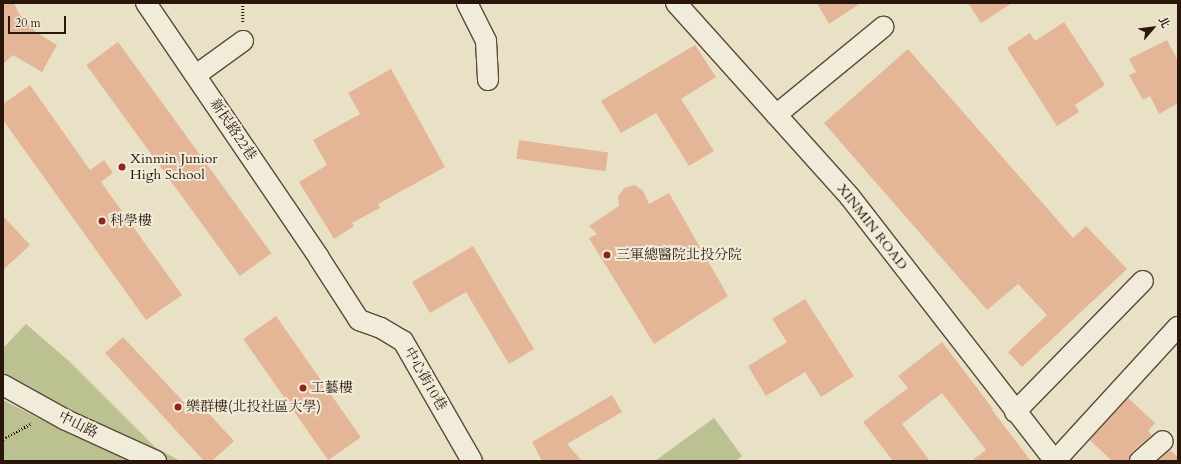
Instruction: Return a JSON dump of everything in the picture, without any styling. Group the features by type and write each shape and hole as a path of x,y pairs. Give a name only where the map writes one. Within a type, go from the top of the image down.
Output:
{"street":[{"name":"新民路22巷","path":"146,3 319,258"},
{"path":"467,3 486,41 488,80"},
{"name":"XINMIN ROAD","path":"678,3 850,197 1015,412 1055,461"},
{"path":"776,115 883,27"},
{"path":"196,75 243,41"},
{"name":"中心街10巷","path":"319,258 359,320 380,328 403,341 472,461"},
{"path":"1015,412 1143,281"},
{"path":"1055,461 1178,327"},
{"name":"中山路","path":"3,385 66,420 156,461"},
{"path":"1140,461 1163,441"}],"path":[{"path":"3,439 34,422 28,419"}],"green space":[{"path":"26,324 70,362 155,447 180,461 156,461 3,377 3,348"},
{"path":"3,400 58,428 139,461 3,461"},
{"path":"714,418 742,456 736,461 655,461"}],"building":[{"path":"3,3 14,3 19,14 36,32 57,45 42,72 13,55 3,64"},
{"path":"817,3 861,3 829,24"},
{"path":"968,3 1012,3 981,23"},
{"path":"1064,22 1105,85 1075,105 1079,112 1057,126 1007,48 1030,33 1035,41"},
{"path":"1167,40 1178,61 1178,103 1159,114 1150,96 1143,100 1129,75 1136,72 1129,59"},
{"path":"118,42 271,253 240,276 86,65"},
{"path":"695,45 716,77 681,99 714,151 689,166 656,113 621,133 601,101"},
{"path":"908,49 1073,238 1086,226 1127,269 1022,367 1008,352 1047,315 1018,284 987,310 824,123"},
{"path":"391,69 445,167 378,204 380,208 352,223 354,226 334,239 299,182 327,165 313,140 360,114 348,93"},
{"name":"科學樓","path":"30,85 90,170 104,160 113,173 101,182 182,295 146,320 3,120 3,104"},
{"path":"519,140 608,153 605,171 516,159"},
{"path":"635,185 643,191 649,204 669,193 728,296 654,344 589,238 597,234 589,226 619,206 618,197 624,188"},
{"path":"3,216 30,245 3,270"},
{"path":"473,246 534,349 509,364 466,292 430,313 412,282"},
{"path":"805,299 854,376 821,397 805,372 766,396 748,366 787,342 772,319"},
{"name":"工藝樓","path":"276,316 361,437 328,460 243,339"},
{"name":"樂群樓(北投社區大學)","path":"123,337 193,412 201,405 234,441 212,461 204,461 105,353"},
{"path":"942,342 1031,461 971,461 986,450 942,393 902,424 930,461 893,461 863,422 908,388 898,376"},
{"path":"612,395 622,412 567,444 582,461 542,461 532,442"},
{"path":"1128,398 1155,423 1148,431 1152,435 1132,452 1129,461 1112,461 1090,440"},
{"path":"1170,450 1178,457 1178,461 1158,461"}],"place":[{"name":"Xinmin Junior High School","path":"122,167"},
{"name":"科學樓","path":"102,221"},
{"name":"三軍總醫院北投分院","path":"607,255"},
{"name":"工藝樓","path":"303,388"},
{"name":"樂群樓(北投社區大學)","path":"178,407"}]}
